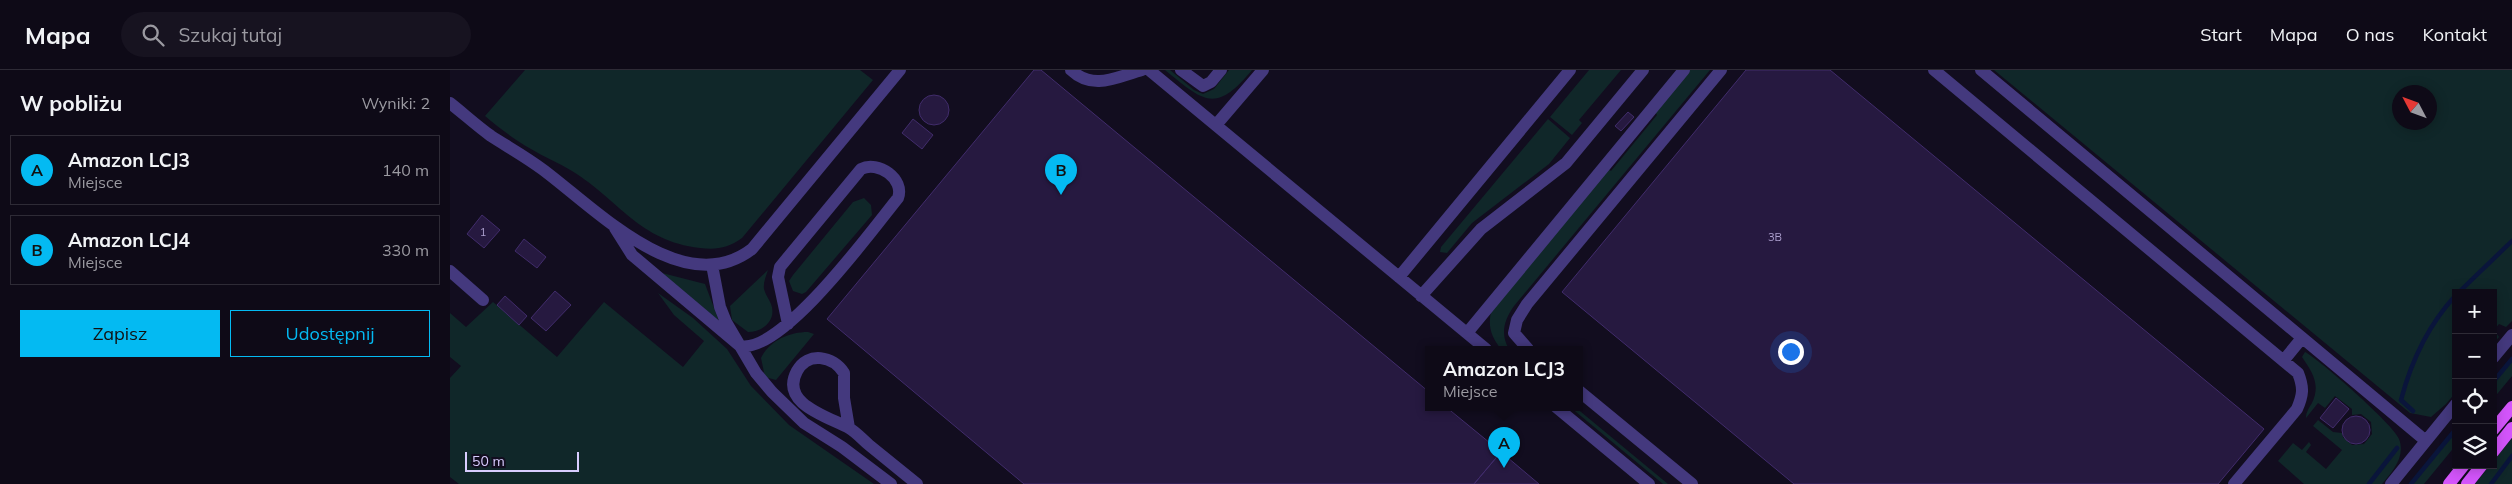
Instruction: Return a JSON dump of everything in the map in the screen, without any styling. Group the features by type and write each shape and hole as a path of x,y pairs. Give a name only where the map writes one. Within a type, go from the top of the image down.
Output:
{"main road":[{"path":"2497,425 2512,406"},
{"path":"2497,447 2512,428"},
{"path":"2449,484 2461,469"},
{"path":"2467,484 2479,469"}],"street":[{"path":"450,102 491,135 542,168 615,228 641,244 667,256 712,265 732,261 752,249 900,70"},
{"path":"1071,70 1082,79 1096,82 1142,70"},
{"path":"1150,70 1482,346"},
{"path":"1181,70 1203,86 1211,82 1221,70"},
{"path":"1216,125 1263,70"},
{"path":"1399,277 1570,70"},
{"path":"1422,296 1481,229 1566,163 1643,70"},
{"path":"1467,333 1684,70"},
{"path":"1525,346 1514,333 1517,320 1527,304 1721,70"},
{"path":"1934,70 2298,373 2304,386 2303,396 2297,409 2234,484"},
{"path":"1981,70 2426,441"},
{"path":"615,228 632,255 740,346 748,347 758,344 788,324 813,300 898,198 901,192 898,182 876,166 867,165 861,168 780,267 778,277 788,324"},
{"path":"712,265 720,308 756,373 787,409 823,436 869,466 891,484"},
{"path":"450,271 483,300"},
{"path":"2497,353 2512,335"},
{"path":"2284,360 2302,338"},
{"path":"848,428 844,398 844,373 832,361 823,358 805,362 794,376 793,387 798,398 811,410 848,428 917,484"},
{"path":"1583,394 1692,484"},
{"path":"2392,484 2452,409"},
{"path":"1561,411 1649,484"}],"green space":[{"path":"525,70 860,70 873,80 742,238 727,246 706,249 679,244 645,228 588,182 567,168 519,142 485,116"},
{"path":"1165,70 1170,70 1194,90 1203,94 1214,89 1229,70 1252,70 1229,93 1219,98 1210,99 1190,90"},
{"path":"1589,70 1621,70 1579,120 1582,123 1572,135 1550,117"},
{"path":"1690,70 1710,70 1514,306 1504,327 1508,346 1499,346 1490,326 1492,309 1607,168 1611,171 1657,115 1655,112"},
{"path":"1994,70 2512,70 2512,321 2506,327 2499,324 2497,326 2497,289 2452,289 2452,397 2431,417 2410,413"},
{"path":"1548,119 1570,138 1549,164 1472,223 1447,253 1440,252 1441,247"},
{"path":"864,198 871,205 872,215 806,292 802,294 793,291 789,281 793,275 853,202"},
{"path":"768,270 764,289 771,304 772,315 767,324 759,330 748,332 732,320 730,306"},
{"path":"662,273 705,284 719,321"},
{"path":"658,293 693,318 727,349 751,386 789,425 874,484 459,484 450,477 450,378 461,366 450,357 450,313 466,327 493,302 557,357 604,302 683,367 704,341 674,315"},
{"path":"808,332 814,334 776,380 765,377 761,358 769,347 774,342 787,336"},
{"path":"2305,352 2355,393 2384,420 2399,439 2401,452 2397,464 2382,484 2304,484 2278,461 2293,443 2302,450 2309,442 2311,445 2306,452 2326,469 2342,450 2313,426 2318,420 2333,432 2342,433 2343,437 2352,445 2364,444 2372,434 2371,422 2361,414 2352,415 2352,409 2335,396 2325,408 2318,403 2306,418 2316,390 2312,373 2302,357"},
{"path":"2512,361 2512,376 2497,394 2497,379"},
{"path":"1575,411 1580,411 1668,484 1663,484"},
{"path":"2452,436 2452,450 2424,484 2413,484"},
{"path":"2512,438 2512,484 2475,484 2487,469 2497,469 2497,456"}],"building":[{"path":"1034,70 1041,70 1425,389 1425,411 1451,411 1501,452 1474,484 1024,484 827,319"},
{"path":"1746,70 1830,70 2264,429 2218,484 1794,484 1562,292"},
{"path":"934,95 945,99 949,110 945,121 934,125 923,121 919,110 923,99"},
{"path":"1628,112 1634,117 1621,131 1615,126"},
{"path":"913,119 933,135 922,149 902,133"},
{"path":"482,215 500,230 484,248 467,234"},
{"path":"524,239 546,257 537,268 515,251"},
{"path":"555,291 571,305 546,331 531,318"},
{"path":"505,296 527,316 519,325 497,305"},
{"path":"2336,398 2349,409 2333,428 2320,418"},
{"path":"2356,416 2366,420 2370,430 2366,440 2356,444 2346,440 2342,430 2346,420"},
{"path":"1501,452 1539,484 1474,484"}],"waterway":[{"path":"2462,289 2512,241"},
{"path":"2413,411 2401,400 2405,386 2429,331 2452,299"},
{"path":"2495,379 2512,359"},
{"path":"2411,484 2452,434"},
{"path":"2369,484 2397,448"},
{"path":"2491,484 2512,456"}],"place":[{"name":"Amazon LCJ4","path":"1061,195"},
{"name":"Amazon LCJ3","path":"1504,468"}]}
